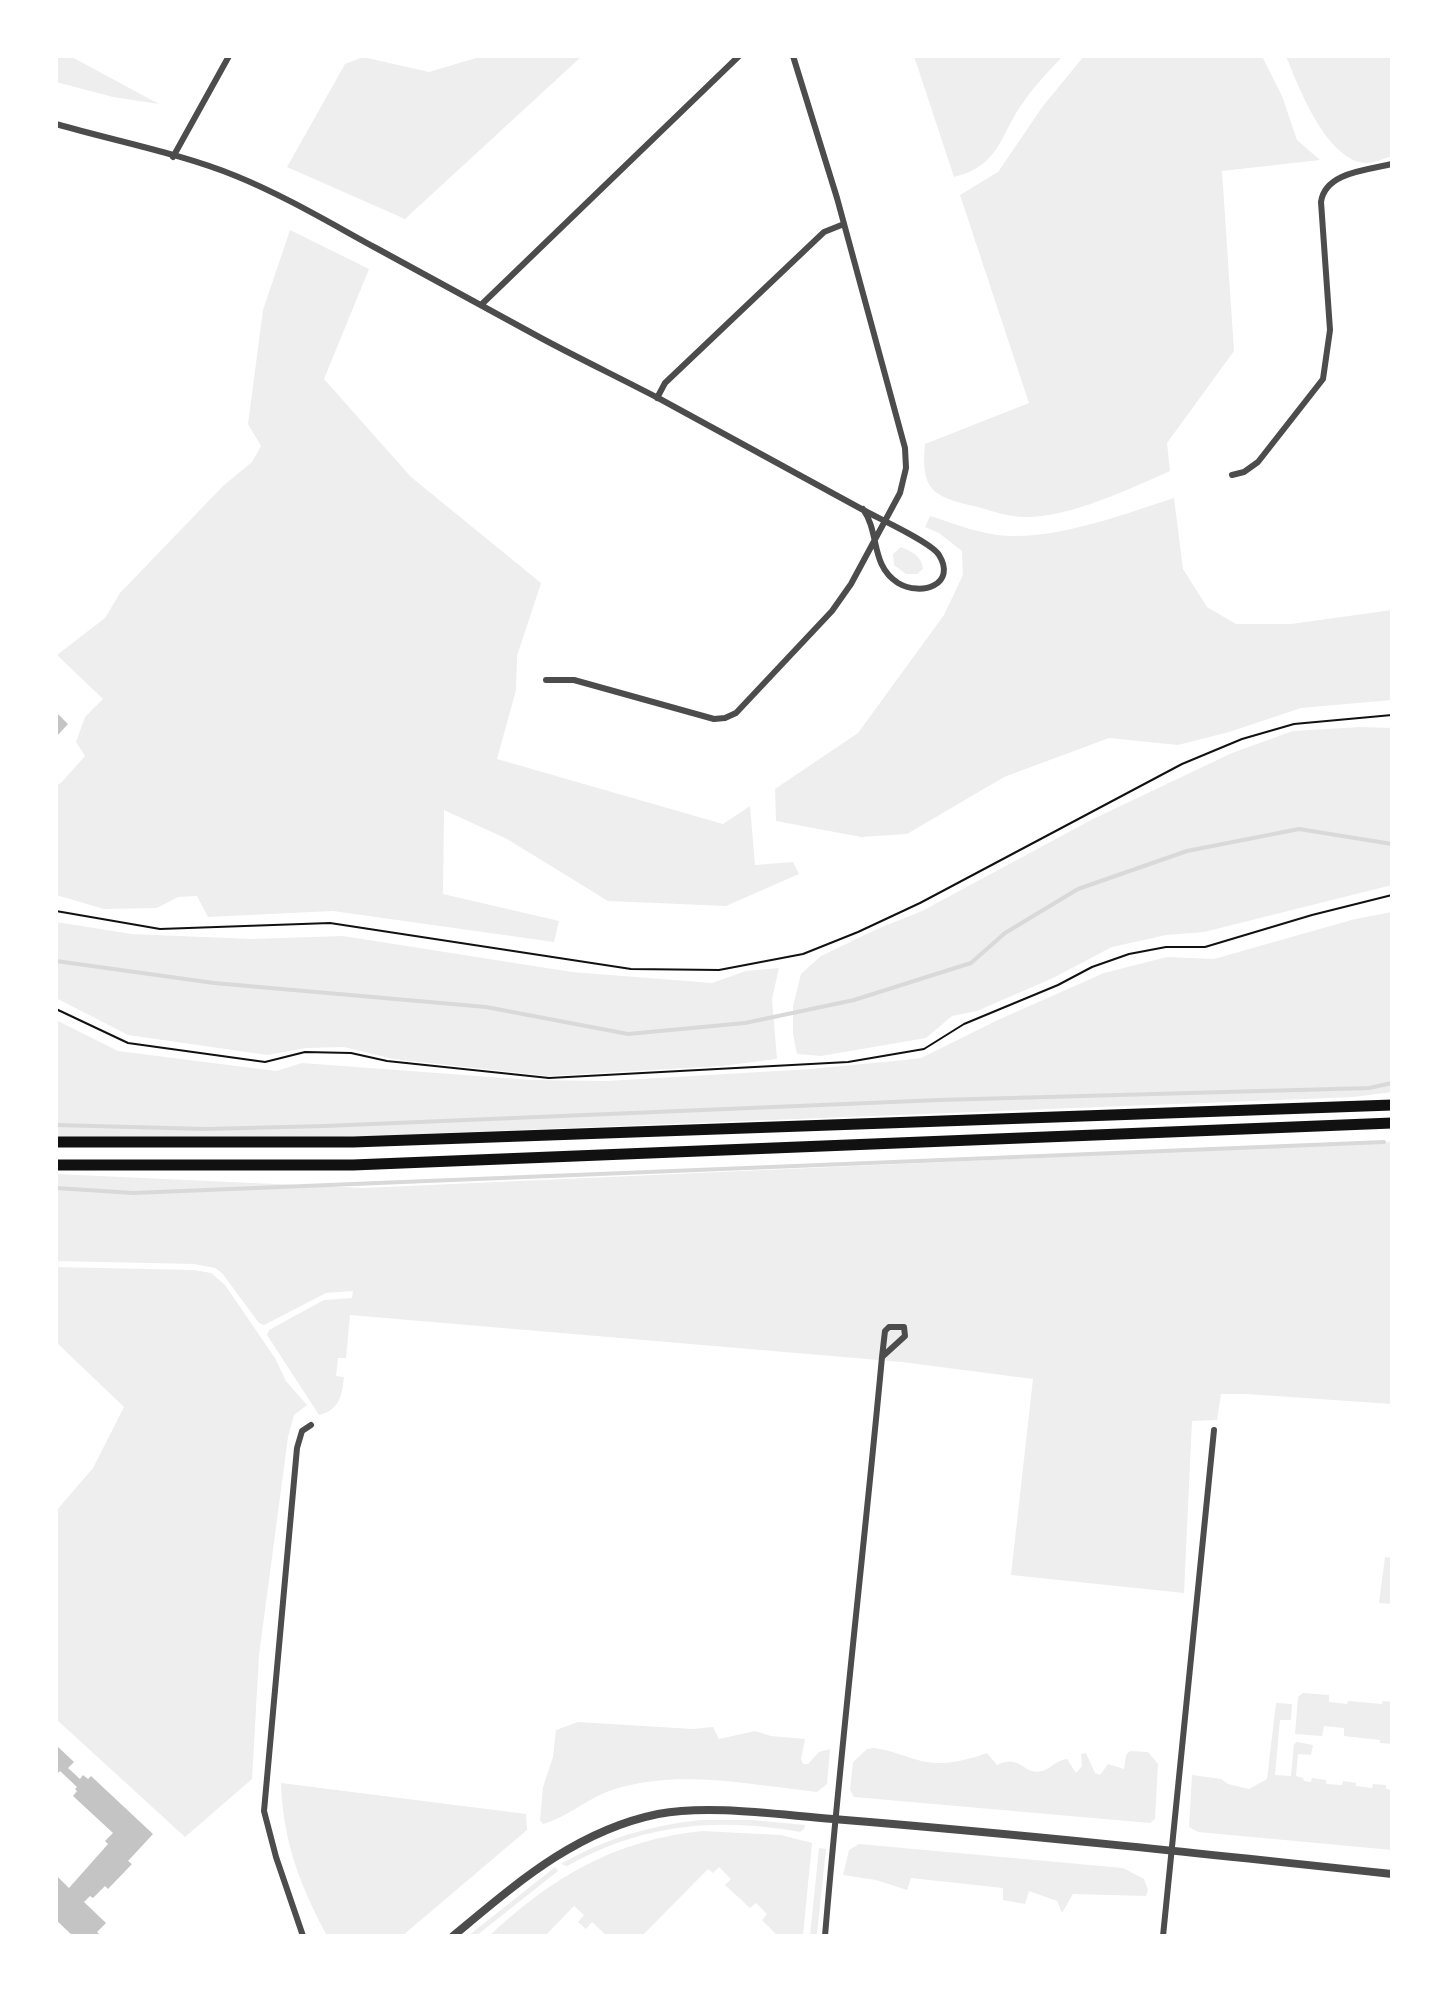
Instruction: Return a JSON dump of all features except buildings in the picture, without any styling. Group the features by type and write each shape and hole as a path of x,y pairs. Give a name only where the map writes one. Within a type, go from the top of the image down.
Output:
{"highway":[{"path":"56,1142 353,1142 1392,1105"},
{"path":"56,1165 353,1165 1392,1123"}],"street":[{"path":"173,157 229,56"},
{"path":"482,304 739,56"},
{"path":"546,680 574,680 714,719 736,713 832,611 851,584 900,493 906,468 905,448 844,224 793,56"},
{"path":"56,124 233,175 290,200 863,509 934,549 943,563 941,578 925,590 907,588 884,570 878,559 872,525 863,509"},
{"path":"1232,475 1244,472 1258,462 1323,379 1330,330 1321,202 1324,190 1342,176 1392,164"},
{"path":"657,398 665,383 678,370 824,232 844,224"},
{"path":"825,1936 834,1819 850,1686 882,1357 885,1331 889,1327 904,1327 905,1336 882,1357"},
{"path":"303,1936 264,1811 297,1448 302,1431 311,1425"},
{"path":"1163,1936 1214,1430"},
{"path":"453,1936 552,1857 610,1828 658,1814 694,1810 834,1819 1392,1874"}],"path":[{"path":"56,911 160,929 330,923 631,969 719,970 803,954 858,932 920,903 1182,764 1242,739 1294,724 1392,715"},
{"path":"56,1009 128,1043 265,1062 305,1052 351,1053 387,1061 549,1078 848,1062 924,1049 964,1024 1058,985 1092,967 1129,954 1166,947 1205,947 1392,895"}],"shaded area":[{"path":"56,56 70,56 159,104 113,97 56,82"},
{"path":"483,56 582,56 405,219 287,167 345,64 363,57 429,72"},
{"path":"914,56 1063,56 1029,94 991,156 970,172 954,177"},
{"path":"1084,56 1262,56 1282,96 1297,140 1320,160 1222,171 1234,351 1167,443 1170,471 1078,508 1022,517 959,503 938,494 927,480 925,444 1029,403 960,195 998,172 1043,106"},
{"path":"1286,56 1392,56 1392,156 1367,163 1339,150 1316,121"},
{"path":"290,230 369,269 324,379 411,477 541,583 517,656 516,690 497,759 723,824 750,806 755,865 793,862 799,874 726,906 608,901 507,839 444,810 443,894 559,921 554,942 333,911 208,917 197,896 178,897 157,908 104,909 56,895 56,785 85,756 76,742 85,717 103,699 57,655 105,618 120,593 223,486 252,462 261,446 248,424 263,310"},
{"path":"1174,498 1183,569 1207,607 1236,624 1291,624 1392,610 1392,700 1301,708 1178,745 1109,738 1004,777 907,834 861,837 776,821 775,789 858,733 944,615 963,575 962,551 939,533 925,527 930,516 989,534 1029,536 1093,524"},
{"path":"901,547 921,561 923,569 917,574 906,574 894,565 893,554"},
{"path":"1392,728 1392,885 1204,932 1166,935 1112,947 1053,978 977,1011 952,1016 926,1038 821,1056 797,1054 793,1006 801,974 821,956 922,911 1093,819 1232,753 1293,731"},
{"path":"1392,912 1392,1092 1354,1097 315,1138 56,1137 56,1020 118,1051 276,1071 302,1063 532,1080 607,1081 811,1069 921,1058 1104,973 1167,957 1214,959 1355,919"},
{"path":"56,922 132,934 251,939 343,936 572,972 712,983 746,971 779,968 772,999 777,1059 721,1066 548,1076 393,1059 344,1047 306,1048 267,1055 128,1035 56,998"},
{"path":"1392,1142 1392,1404 1221,1394 1217,1420 1192,1421 1184,1593 1011,1575 1033,1379 902,1362 350,1315 346,1358 338,1358 336,1376 344,1377 341,1396 336,1406 319,1415 267,1335 269,1330 324,1300 352,1298 353,1291 326,1293 264,1325 259,1323 215,1268 194,1264 56,1261 56,1174 363,1188"},
{"path":"56,1267 211,1273 225,1285 275,1358 286,1381 307,1405 294,1415 288,1437 259,1655 252,1779 185,1837 56,1719 56,1511 93,1468 124,1407 56,1342"},
{"path":"1385,1557 1392,1558 1392,1604 1379,1603"},
{"path":"1303,1693 1329,1695 1329,1702 1347,1704 1348,1701 1392,1702 1392,1744 1344,1736 1344,1728 1324,1726 1322,1736 1295,1734 1298,1697"},
{"path":"1276,1703 1292,1704 1291,1720 1280,1720 1275,1775 1291,1776 1294,1744 1297,1742 1313,1745 1311,1755 1298,1754 1296,1776 1304,1781 1311,1782 1312,1778 1326,1780 1326,1784 1342,1785 1343,1781 1372,1788 1373,1784 1386,1785 1386,1789 1392,1790 1392,1850 1198,1832 1189,1827 1192,1775 1221,1779 1249,1789 1267,1779"},
{"path":"578,1722 693,1729 713,1727 719,1739 755,1731 771,1736 805,1739 803,1764 808,1764 819,1752 830,1749 827,1784 817,1792 716,1780 640,1783 605,1793 543,1824 540,1820 543,1787 553,1757 556,1730"},
{"path":"867,1749 935,1763 962,1761 987,1753 997,1765 1017,1763 1036,1772 1067,1759 1076,1773 1082,1766 1081,1754 1086,1753 1095,1773 1100,1775 1108,1764 1124,1769 1126,1755 1130,1751 1148,1752 1158,1764 1155,1819 1150,1823 854,1797 850,1790 853,1762"},
{"path":"281,1783 526,1814 527,1830 402,1936 327,1936 309,1899 289,1844"},
{"path":"700,1820 752,1820 805,1825 800,1832 738,1825 680,1828 624,1841 567,1866 561,1864 628,1834"},
{"path":"702,1831 781,1835 812,1843 803,1936 778,1936 762,1920 767,1914 756,1903 750,1908 725,1885 731,1879 719,1867 713,1873 708,1869 642,1936 607,1936 592,1922 586,1929 578,1922 584,1915 574,1906 545,1936 489,1936 537,1896 586,1865 641,1843"},
{"path":"859,1844 1123,1868 1144,1879 1148,1890 1146,1896 1073,1894 1062,1913 1057,1901 1029,1891 1025,1904 1003,1900 1003,1888 911,1878 907,1890 876,1880 843,1875 849,1850"},
{"path":"819,1848 826,1849 817,1934 810,1936"},
{"path":"555,1867 558,1871 476,1936 468,1936"}],"waterway":[{"path":"56,961 214,983 486,1007 628,1034 745,1023 854,1000 971,963 1005,933 1078,889 1187,851 1299,829 1392,844"},
{"path":"56,1125 206,1129 325,1126 939,1100 1369,1088 1392,1083"},
{"path":"56,1188 133,1193 1384,1142"}]}
